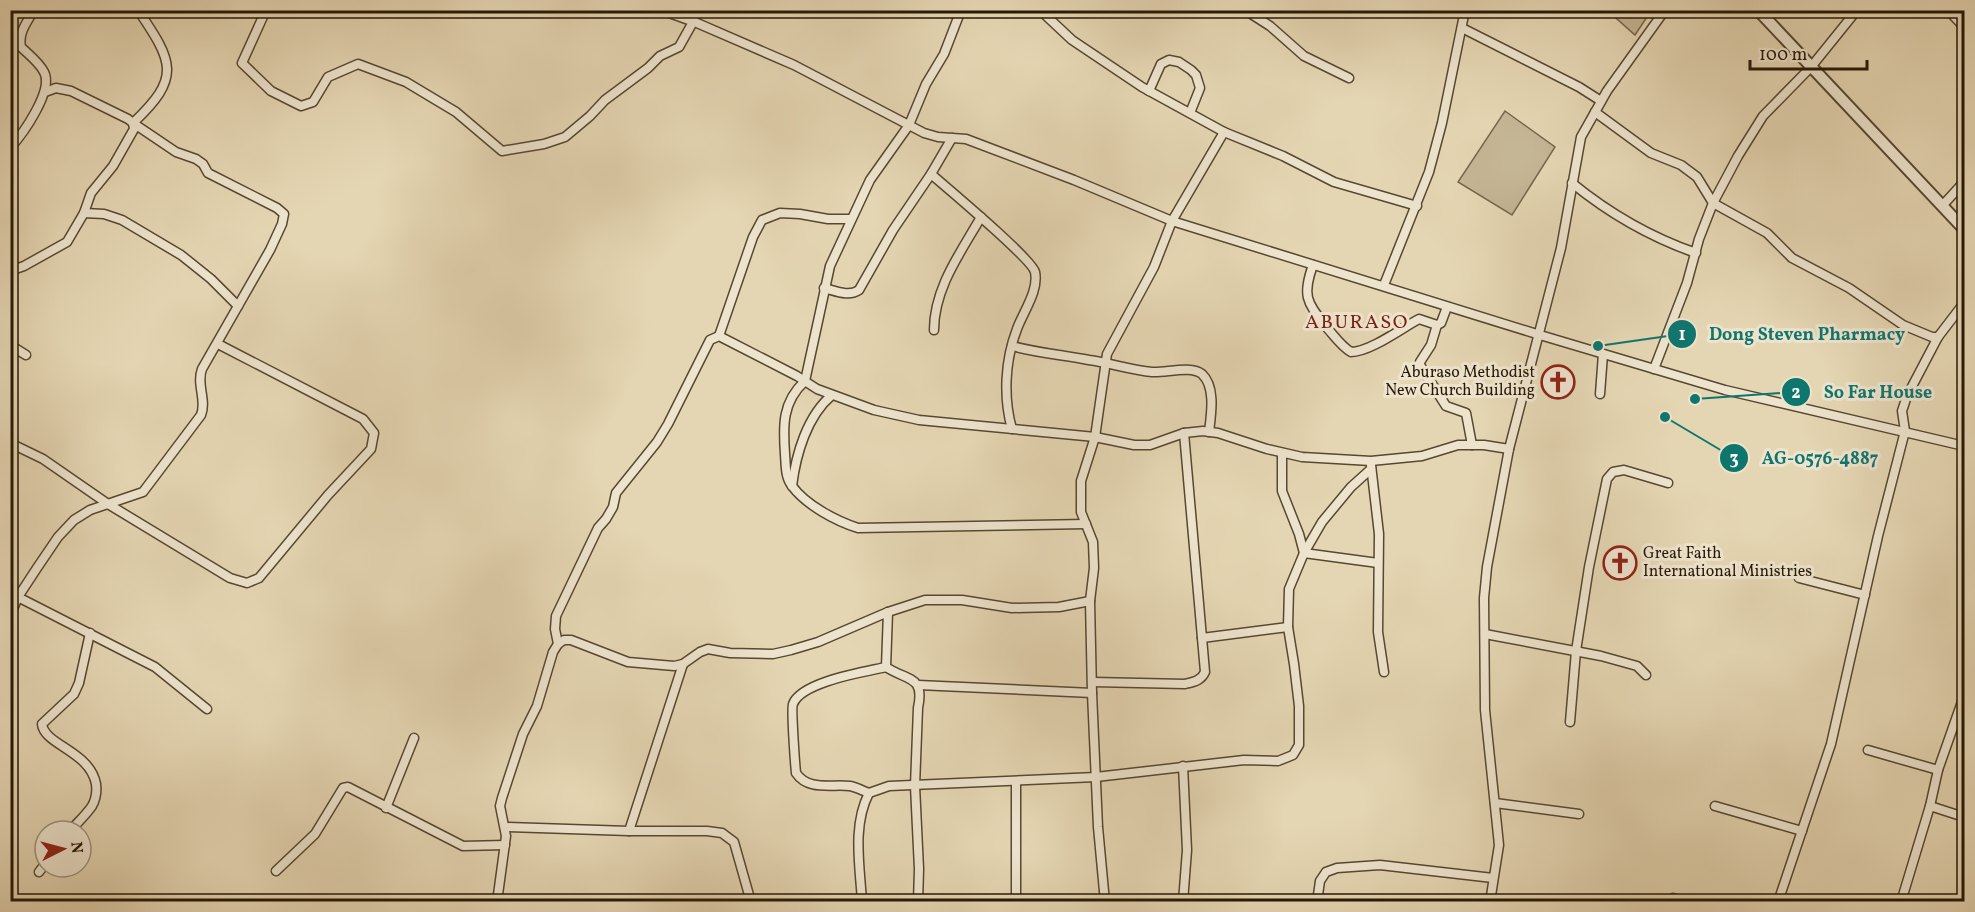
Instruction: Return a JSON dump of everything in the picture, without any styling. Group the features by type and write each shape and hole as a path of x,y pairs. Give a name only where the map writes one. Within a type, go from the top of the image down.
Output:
{"street":[{"path":"10,148 22,135 45,92 47,79 45,73 21,47 20,41 22,31 34,10"},
{"path":"133,123 164,88 168,73 165,56 138,10"},
{"path":"266,10 242,63 271,91 301,106 313,102 328,77 358,64 406,81 456,112 502,151 565,137 590,117 605,100 648,68 660,56 679,47 693,22 695,10"},
{"path":"661,10 794,65 909,125 938,137 966,139 1172,220 1448,307 1725,390 1965,446"},
{"path":"961,10 944,54 926,84 909,125 870,180 830,266 805,381 797,388 788,402 784,419 787,478 792,486 823,511 840,522 858,528 1086,525"},
{"path":"1040,10 1072,40 1149,91 1224,132 1283,156 1334,182 1417,206"},
{"path":"1245,10 1270,26 1304,56 1349,78"},
{"path":"1384,285 1417,206 1440,132 1465,10"},
{"path":"1491,902 1498,845 1496,803 1485,710 1487,567 1509,449 1561,248 1581,137 1601,101 1665,10"},
{"path":"1758,10 1965,229"},
{"path":"1654,369 1688,283 1699,239 1713,203 1763,116 1811,67 1857,10"},
{"path":"1948,10 1965,27"},
{"path":"1462,28 1579,87 1601,101"},
{"path":"1149,91 1161,64 1168,60 1179,62 1196,75 1200,88 1190,113"},
{"path":"10,616 14,595 58,537 74,520 90,510 143,492 201,415 204,407 199,376 270,250 284,214 277,208 208,173 203,164 196,159 176,153 133,123 71,91 56,88 45,92"},
{"path":"1595,112 1651,153 1681,165 1697,177 1713,203 1767,233 1792,258 1849,288 1903,324 1932,337 1938,337"},
{"path":"10,271 24,266 67,242 84,213 91,193 124,150 134,129 133,123"},
{"path":"1105,902 1092,693 1090,601 1094,568 1093,542 1081,512 1081,480 1095,437 1107,354 1154,267 1172,220 1224,132"},
{"path":"824,288 845,293 860,290 893,230 952,138"},
{"path":"930,174 981,217 1027,260 1035,271 1035,285 1017,329 1007,378 1006,399 1012,429"},
{"path":"1942,206 1965,182"},
{"path":"1572,183 1599,205 1630,225 1696,253"},
{"path":"84,213 104,214 122,220 181,255 212,279 238,306"},
{"path":"558,644 555,629 556,616 598,528 613,507 616,493 657,442 668,424 710,340 719,336 753,237 762,220 780,213 828,219 850,219"},
{"path":"934,330 934,313 944,284 981,217"},
{"path":"1313,265 1307,288 1310,305 1320,320 1352,352 1362,351 1393,336 1419,319 1437,325"},
{"path":"1778,902 1831,744 1905,431 1902,411 1907,396 1938,337 1965,303"},
{"path":"1448,307 1441,323 1437,325 1431,345 1420,365 1446,406 1466,413 1472,445"},
{"path":"719,336 832,395 897,417 1095,437 1134,445 1150,445 1184,434 1209,432 1282,453 1371,465 1422,456 1458,445 1509,449"},
{"path":"10,443 43,459 108,504 230,578 247,584 259,578 328,495 371,448 374,433 363,419 218,344"},
{"path":"10,345 26,355"},
{"path":"1012,346 1149,372 1165,373 1187,370 1198,372 1208,381 1209,432"},
{"path":"1600,394 1603,354"},
{"path":"792,486 796,458 803,441 824,402 832,395"},
{"path":"1093,682 1174,685 1203,678 1205,672 1184,434"},
{"path":"1282,453 1282,491 1304,553"},
{"path":"918,902 919,869 915,786 920,697 918,685 913,679 886,667 832,680 799,695 792,705 795,773 801,780 810,784 852,786 868,793 888,786 915,786 1016,782 1096,777 1244,760 1278,761 1293,755 1299,745 1299,706 1288,627 1289,589 1304,553 1322,522 1371,465"},
{"path":"1371,465 1379,534 1378,633 1384,672"},
{"path":"1570,722 1576,651 1589,567 1607,478 1613,472 1623,470 1668,483"},
{"path":"1304,553 1378,563"},
{"path":"1799,578 1865,595"},
{"path":"14,595 155,667 207,709"},
{"path":"497,902 505,844 505,827 500,806 502,798 523,734 537,706 550,660 558,644 564,640 571,640 628,662 674,666 683,664 699,652 708,649 730,653 773,654 791,650 818,642 888,612 925,600 962,600 1012,608 1059,607 1090,601"},
{"path":"886,667 888,612"},
{"path":"1202,638 1288,627"},
{"path":"81,819 92,806 97,794 91,768 77,754 46,734 42,724 74,694 79,683 90,633"},
{"path":"1485,634 1576,651 1637,666 1646,675"},
{"path":"629,831 683,664"},
{"path":"918,685 1092,693"},
{"path":"1901,902 1930,806 1938,770 1965,696"},
{"path":"386,807 414,738"},
{"path":"1868,750 1938,770"},
{"path":"1183,766 1187,850 1183,902"},
{"path":"1016,782 1016,902"},
{"path":"276,871 315,834 345,787 463,846 505,844"},
{"path":"862,902 859,834 861,809 868,793"},
{"path":"1496,803 1579,814"},
{"path":"1715,806 1802,831"},
{"path":"1930,806 1965,817"},
{"path":"505,827 722,833 734,842 751,902"},
{"path":"1317,902 1320,881 1326,872 1337,868 1389,865 1493,878"}],"shaded area":[{"path":"1608,11 1651,11 1635,35"},
{"path":"1505,111 1555,147 1512,215 1458,182"}],"place":[{"name":"Dong Steven Pharmacy","path":"1598,346"},
{"name":"Aburaso Methodist New Church Building","path":"1558,382"},
{"name":"So Far House","path":"1695,399"},
{"name":"AG-0576-4887","path":"1665,417"},
{"name":"Great Faith International Ministries","path":"1620,563"}],"district":[{"name":"ABURASO","path":"1357,323"}]}
